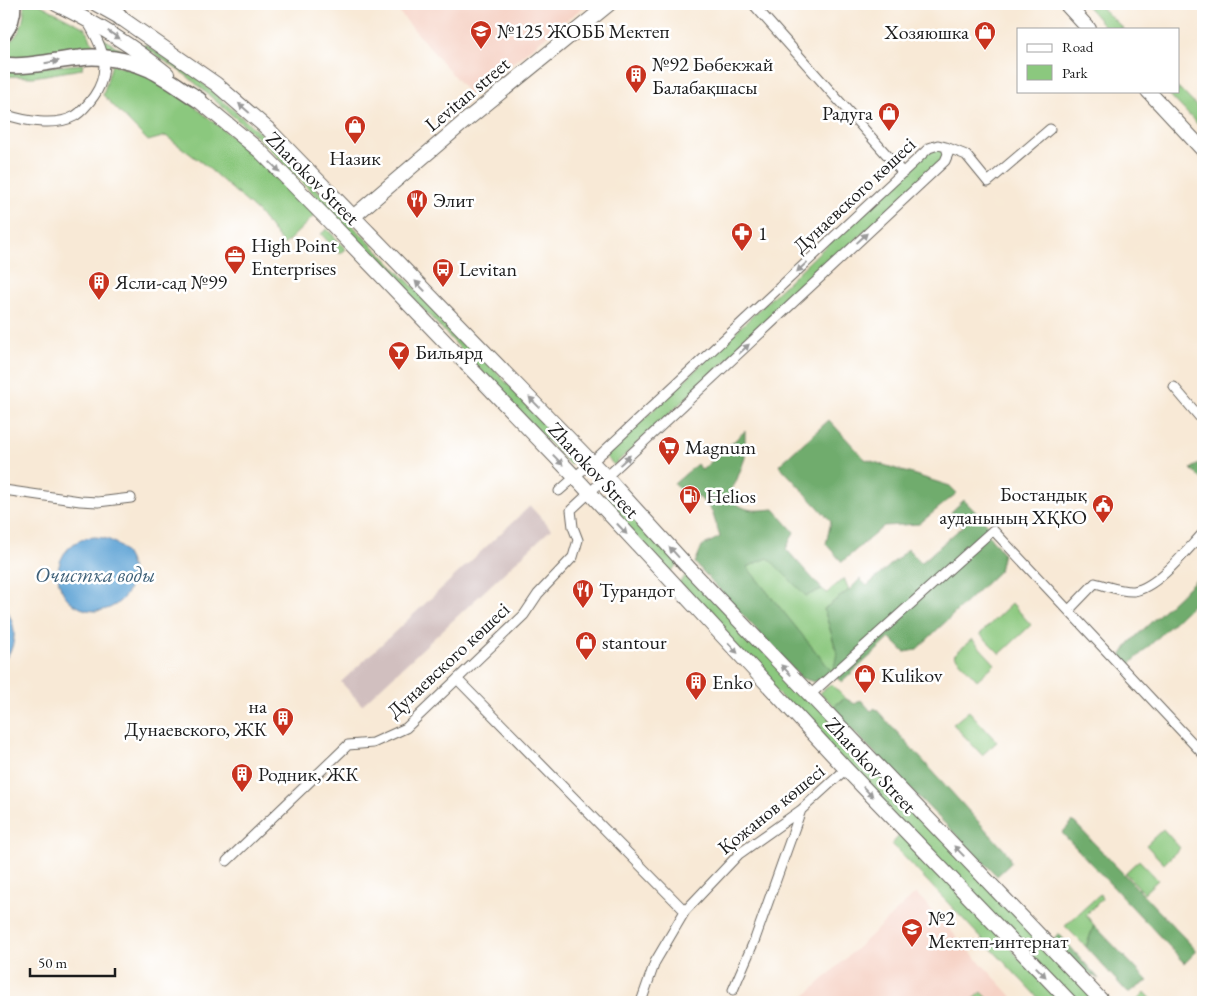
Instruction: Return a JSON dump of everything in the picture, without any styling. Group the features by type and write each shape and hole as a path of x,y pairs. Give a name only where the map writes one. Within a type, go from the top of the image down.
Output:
{"main road":[{"path":"4,33 10,24 13,4"},
{"name":"Zharokov Street","path":"56,4 86,18 146,57 260,151 575,477 846,769 1070,1002"},
{"name":"Zharokov Street","path":"96,4 121,18 216,84 269,130 592,462 688,567 1103,1002"},
{"path":"109,4 121,18"},
{"name":"Levitan street","path":"353,217 464,122 608,4"},
{"path":"1066,4 1088,28"},
{"path":"4,64 17,66 80,57 103,57 148,68 199,100"},
{"path":"1149,92 1203,150"},
{"path":"672,582 688,567"}],"street":[{"path":"754,4 902,173"},
{"path":"4,114 23,119 52,122 78,115 87,105 98,90 103,76 103,57 100,45 86,18"},
{"path":"946,147 966,155 988,182 1050,129"},
{"name":"Дунаевского көшесі","path":"227,861 348,744 373,743 406,728 524,615 538,594 573,557 578,540 571,510 945,161 948,154 946,147 938,145 929,148 592,462 559,490"},
{"path":"1174,388 1203,421"},
{"path":"4,490 80,501 98,502 131,498"},
{"path":"810,695 993,530 1203,754"},
{"path":"1069,610 1096,583 1134,591 1151,584 1203,533"},
{"path":"457,679 685,911"},
{"name":"Қожанов көшесі","path":"641,1002 655,962 685,911 739,854 802,810 846,769"},
{"path":"734,990 755,939 802,810"}],"shaded area":[{"name":"№125 ЖОББ Мектеп","path":"392,4 587,4 471,96"},
{"path":"530,506 551,529 362,705 341,682"},
{"name":"№2 Мектеп-интернат","path":"916,893 1017,1002 799,1002"}],"green space":[{"path":"24,4 39,4 85,28 97,52 4,60 4,46 18,33 24,17"},
{"path":"1085,4 1097,4 1123,28 1106,28"},
{"path":"101,37 136,59 107,53"},
{"path":"145,44 191,73 270,142 468,342 577,457 570,465 266,145 187,76 143,46"},
{"path":"83,64 82,69 33,77 4,76 4,70"},
{"path":"112,64 145,74 174,90 231,136 315,215 284,245 258,212 205,165 166,136 148,141 103,95"},
{"path":"1180,89 1203,113 1203,130 1167,92 1180,92"},
{"path":"938,145 948,154 614,465 605,456 929,148"},
{"path":"327,229 346,249 340,254 321,234"},
{"path":"829,420 865,459 950,486 957,493 919,524 884,526 842,562 826,544 831,521 779,465"},
{"path":"745,431 745,458 736,482 727,497 744,508 774,509 794,532 786,549 822,589 806,596 768,558 747,567 833,673 837,653 824,609 860,579 867,586 908,549 921,563 963,526 951,512 964,500 993,530 988,534 1003,553 999,571 916,650 904,652 890,638 842,682 833,674 814,682 801,678 695,563 702,546 720,537 712,511 699,497 693,503 674,484 697,464 702,470"},
{"path":"1203,461 1203,481 1191,469"},
{"path":"616,488 682,560 666,576 598,503"},
{"path":"768,557 806,595 822,589 827,593 844,578 849,590 824,609 837,653 834,674 746,567"},
{"path":"691,570 1103,1002 1070,1002 676,586"},
{"path":"1203,573 1203,595 1130,664 1121,656 1130,642"},
{"path":"1012,603 1031,625 1000,654 980,634"},
{"path":"972,639 995,664 977,680 954,655"},
{"path":"831,684 845,698 834,706 820,693"},
{"path":"845,698 855,704 861,700 871,711 875,708 1008,854 1011,863 997,876 837,715 834,706"},
{"path":"969,711 997,742 982,755 953,724"},
{"path":"1073,821 1197,951 1185,963 1062,833"},
{"path":"1163,829 1180,848 1164,864 1146,845"},
{"path":"904,834 1060,1002 1042,1002 892,844 899,836"},
{"path":"1139,860 1158,880 1144,893 1125,873"},
{"path":"1100,894 1102,899 1086,915 1094,925 1086,947 1065,926"},
{"path":"1094,925 1148,981 1128,993 1086,947"},
{"path":"1059,934 1099,979 1080,967 1053,940"},
{"path":"982,992 992,1002 970,1002"},
{"path":"1145,992 1154,1002 1135,1002"}],"water":[{"name":"Очистка воды","path":"88,537 102,537 116,543 126,553 132,567 132,581 126,595 116,605 102,611 88,611 74,605 64,595 58,581 58,567 64,553 74,543"},
{"name":"Очистка воды","path":"4,607 11,620 14,641 9,654 4,660"}],"place":[{"name":"№125 ЖОББ Мектеп","path":"481,50"},
{"name":"Хозяюшка","path":"985,51"},
{"name":"№92 Бөбекжай Балабақшасы","path":"636,94"},
{"name":"Радуга","path":"889,132"},
{"name":"Назик","path":"355,145"},
{"name":"Элит","path":"417,219"},
{"name":"1","path":"742,252"},
{"name":"High Point Enterprises","path":"235,275"},
{"name":"Levitan","path":"443,288"},
{"name":"Ясли-сад №99","path":"99,301"},
{"name":"Бильярд","path":"399,371"},
{"name":"Magnum","path":"669,466"},
{"name":"Helios","path":"690,515"},
{"name":"Бостандық ауданының ХҚКО","path":"1103,524"},
{"name":"Турандот","path":"583,609"},
{"name":"stantour","path":"586,661"},
{"name":"Kulikov","path":"865,694"},
{"name":"Enko","path":"696,701"},
{"name":"на Дунаевского, ЖК","path":"283,737"},
{"name":"Родник, ЖК","path":"242,793"},
{"name":"№2 Мектеп-интернат","path":"912,948"}]}
